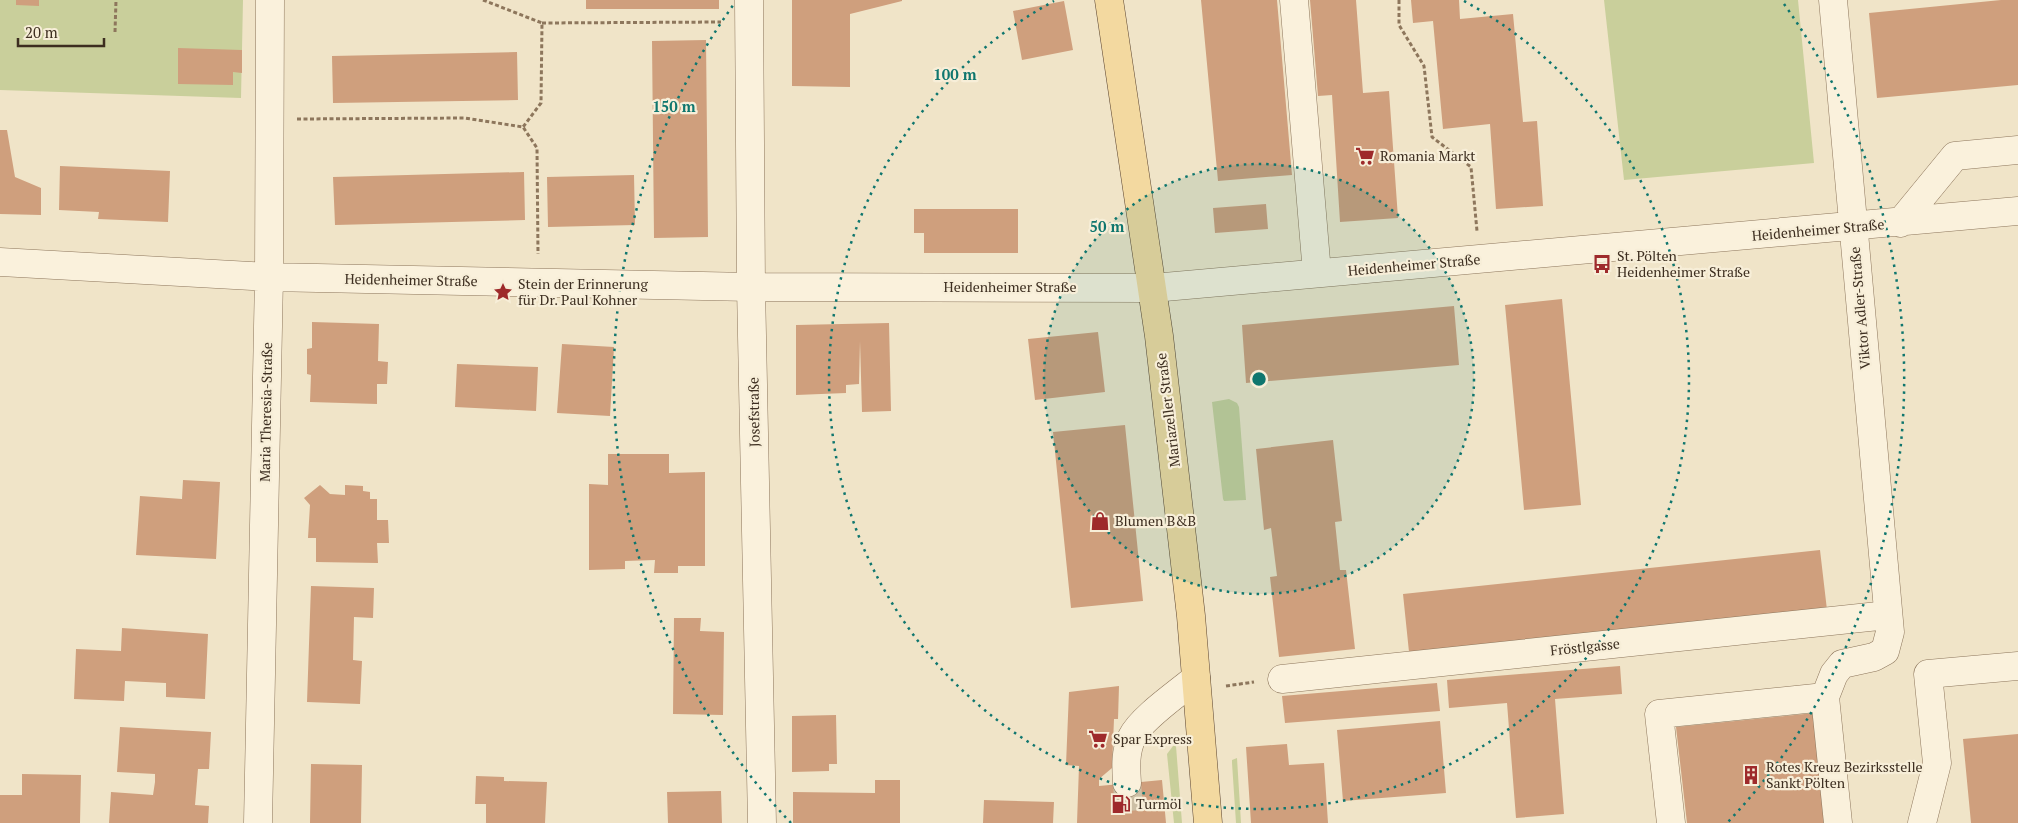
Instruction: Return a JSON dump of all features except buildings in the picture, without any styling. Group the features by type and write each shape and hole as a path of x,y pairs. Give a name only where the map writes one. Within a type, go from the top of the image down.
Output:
{"main road":[{"name":"Mariazeller Straße","path":"1109,0 1153,288 1178,489 1208,823"}],"street":[{"name":"Maria Theresia-Straße","path":"258,823 269,277 270,0"},
{"path":"1294,0 1317,273"},
{"name":"Viktor Adler-Straße","path":"1825,697 1834,674 1842,664 1874,657 1885,651 1890,632 1833,0"},
{"name":"Josefstraße","path":"749,11 751,287 762,823"},
{"path":"1900,223 1955,156 2018,150"},
{"name":"Heidenheimer Straße","path":"0,262 269,277 751,287 1153,288 2018,211"},
{"name":"Fröstlgasse","path":"1282,679 1888,615"},
{"path":"1922,823 1937,763 1928,674 2018,666"},
{"path":"1127,783 1126,762 1129,747 1139,726 1197,684"},
{"path":"1671,823 1659,714 1825,697 1838,823"}],"path":[{"path":"115,32 116,0"},
{"path":"483,0 542,23 749,11"},
{"path":"1398,0 1400,25 1424,66 1432,137 1471,167 1480,259"},
{"path":"523,127 541,103 542,23"},
{"path":"270,119 465,118 523,127 537,148 538,282"},
{"path":"1197,684 1282,679"}],"green space":[{"path":"0,0 243,0 241,98 0,90"},
{"path":"1604,0 1798,0 1814,163 1624,180"},
{"path":"1229,399 1237,403 1239,407 1246,500 1224,501 1223,499 1212,402"},
{"path":"1173,746 1176,746 1182,823 1174,823 1167,754"},
{"path":"1237,758 1241,823 1236,823 1232,763 1232,760"}],"tunnel":[{"path":"1127,783 1130,823"}],"place":[{"name":"Romania Markt","path":"1365,156"},
{"name":"St. Pölten Heidenheimer Straße","path":"1602,264"},
{"name":"Stein der Erinnerung für Dr. Paul Kohner","path":"503,292"},
{"name":"Blumen B&B","path":"1100,521"},
{"name":"Spar Express","path":"1098,739"},
{"name":"Rotes Kreuz Bezirksstelle Sankt Pölten","path":"1751,775"},
{"name":"Turmöl","path":"1121,804"}]}
